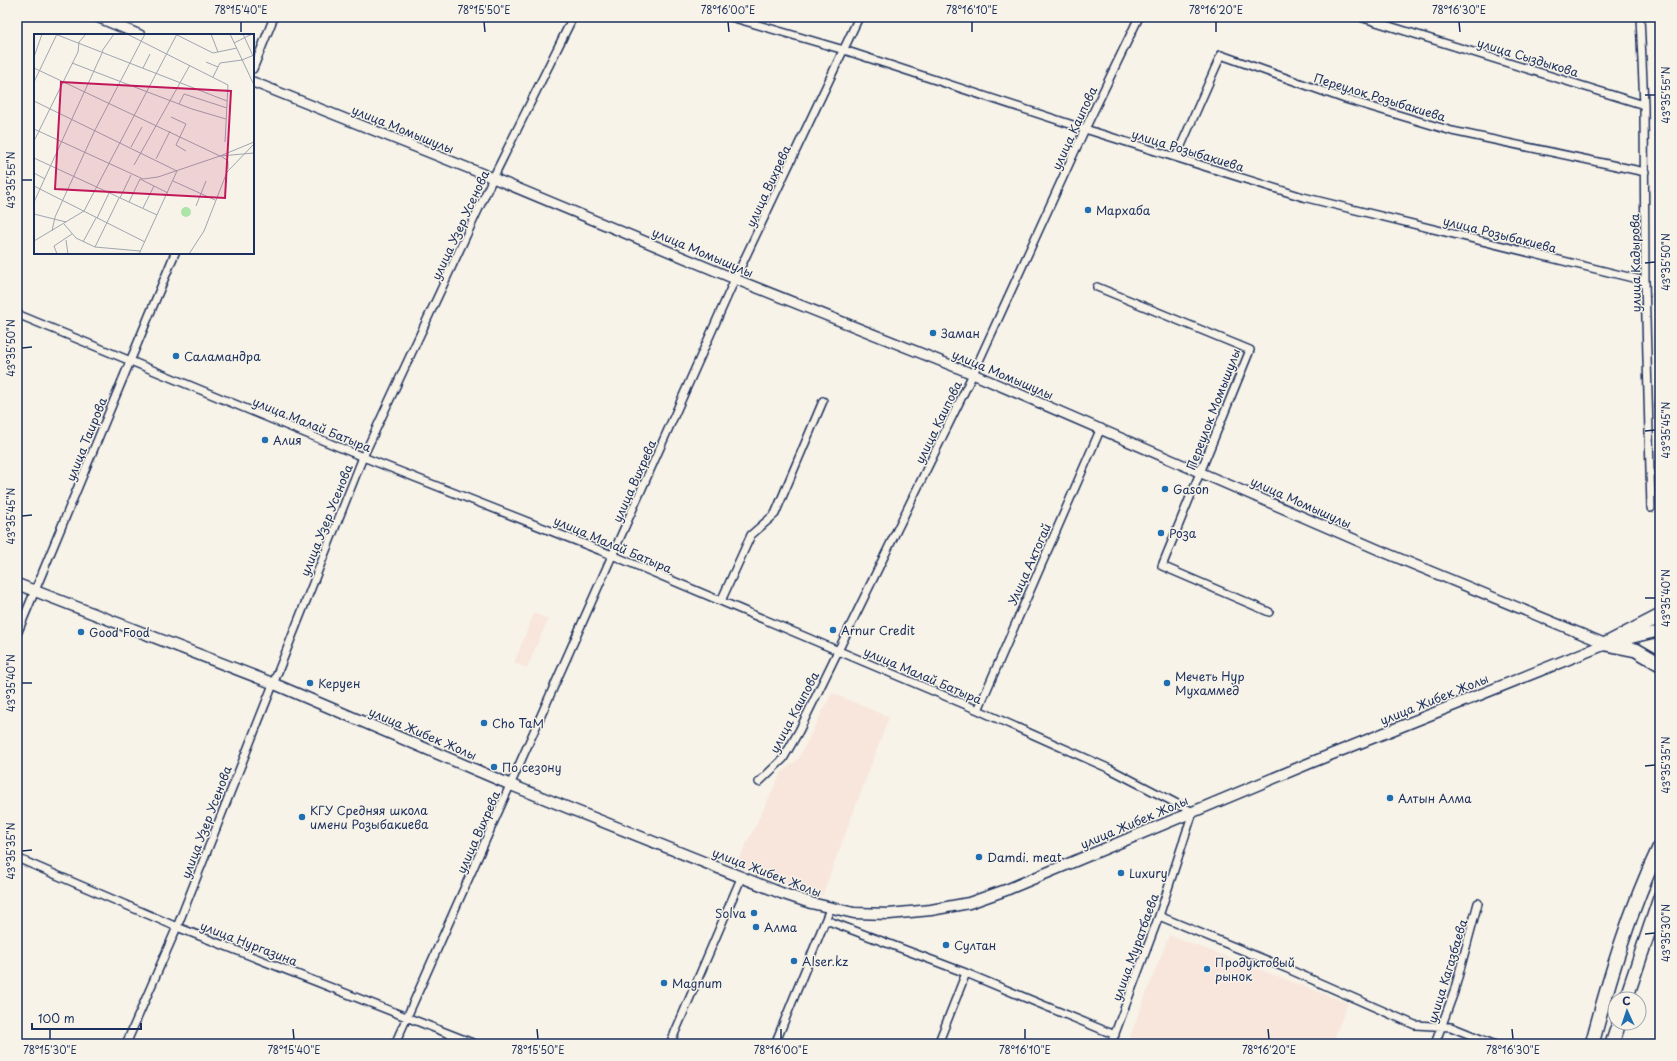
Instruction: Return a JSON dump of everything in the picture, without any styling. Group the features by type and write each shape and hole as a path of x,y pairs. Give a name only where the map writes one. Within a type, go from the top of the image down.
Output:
{"highway":[{"path":"1606,644 1660,616"},
{"path":"1606,644 1636,650 1660,664"},
{"path":"1592,1044 1610,977 1644,880 1660,846"},
{"path":"1629,991 1660,898"},
{"path":"1612,1044 1616,1031"}],"main road":[{"name":"улица Жибек Жолы","path":"17,584 272,683 511,785 742,876 781,893 830,909 854,913 889,914 931,910 969,904 1006,890 1310,763 1606,644 1660,631"}],"street":[{"path":"97,17 138,34"},
{"path":"254,67 274,17"},
{"name":"улица Узер Усенова","path":"126,1044 177,927 272,683 363,457 493,178 573,17"},
{"name":"улица Розыбакиева","path":"731,17 844,50 1085,129 1303,197 1645,281"},
{"name":"улица Вихрева","path":"395,1044 735,279 859,17"},
{"name":"улица Каипова","path":"759,782 764,776 770,773 786,754 799,731 974,374 1085,129 1139,17"},
{"name":"улица Сыздыкова","path":"1360,17 1644,104"},
{"name":"улица Кадырова","path":"1640,17 1644,104 1645,281 1651,508"},
{"name":"Переулок Розыбакиева","path":"1176,157 1221,56 1345,99 1452,131 1645,172"},
{"name":"улица Момышулы","path":"254,82 493,178 735,279 974,374 1386,553 1606,644"},
{"name":"улица Таирова","path":"17,634 176,254"},
{"name":"Переулок Момышулы","path":"1097,287 1250,350 1162,566 1269,612"},
{"name":"улица Малай Батыра","path":"17,314 363,457 612,555 721,601 978,710 1110,769 1193,812"},
{"path":"721,601 751,535 775,514 823,401"},
{"name":"Улица Актогай","path":"978,710 1101,428"},
{"name":"улица Муратбаева","path":"1111,1044 1159,916 1193,812"},
{"name":"улица Нургазина","path":"17,858 177,927 475,1044"},
{"path":"670,1044 742,876"},
{"name":"улица Кагазбаева","path":"1435,1044 1443,1026 1466,950 1478,903"},
{"path":"775,1044 830,909"},
{"path":"1159,916 1288,969 1415,1025 1425,1027 1443,1026 1493,1044"},
{"path":"826,920 966,973 1115,1035"},
{"path":"938,1044 966,973"}],"shaded area":[{"path":"534,613 548,619 527,668 514,663"},
{"path":"832,693 889,717 822,896 736,865 781,773 798,759"},
{"name":"Продуктовый рынок","path":"1169,935 1348,1003 1332,1044 1127,1044"}],"place":[{"name":"Мархаба","path":"1088,210"},
{"name":"Заман","path":"933,333"},
{"name":"Саламандра","path":"176,356"},
{"name":"Алия","path":"265,440"},
{"name":"Gason","path":"1165,489"},
{"name":"Роза","path":"1161,533"},
{"name":"Arnur Credit","path":"833,630"},
{"name":"Good Food","path":"81,632"},
{"name":"Керуен","path":"310,683"},
{"name":"Мечеть Нур Мухаммед","path":"1167,683"},
{"name":"Cho TaM","path":"484,723"},
{"name":"По сезону","path":"494,767"},
{"name":"Алтын Алма","path":"1390,798"},
{"name":"КГУ Средняя школа имени Розыбакиева","path":"302,817"},
{"name":"Damdi. meat","path":"979,857"},
{"name":"Luxury","path":"1121,873"},
{"name":"Solva","path":"754,913"},
{"name":"Алма","path":"756,927"},
{"name":"Султан","path":"946,945"},
{"name":"Alser.kz","path":"794,961"},
{"name":"Продуктовый рынок","path":"1207,969"},
{"name":"Magnum","path":"664,983"}]}
